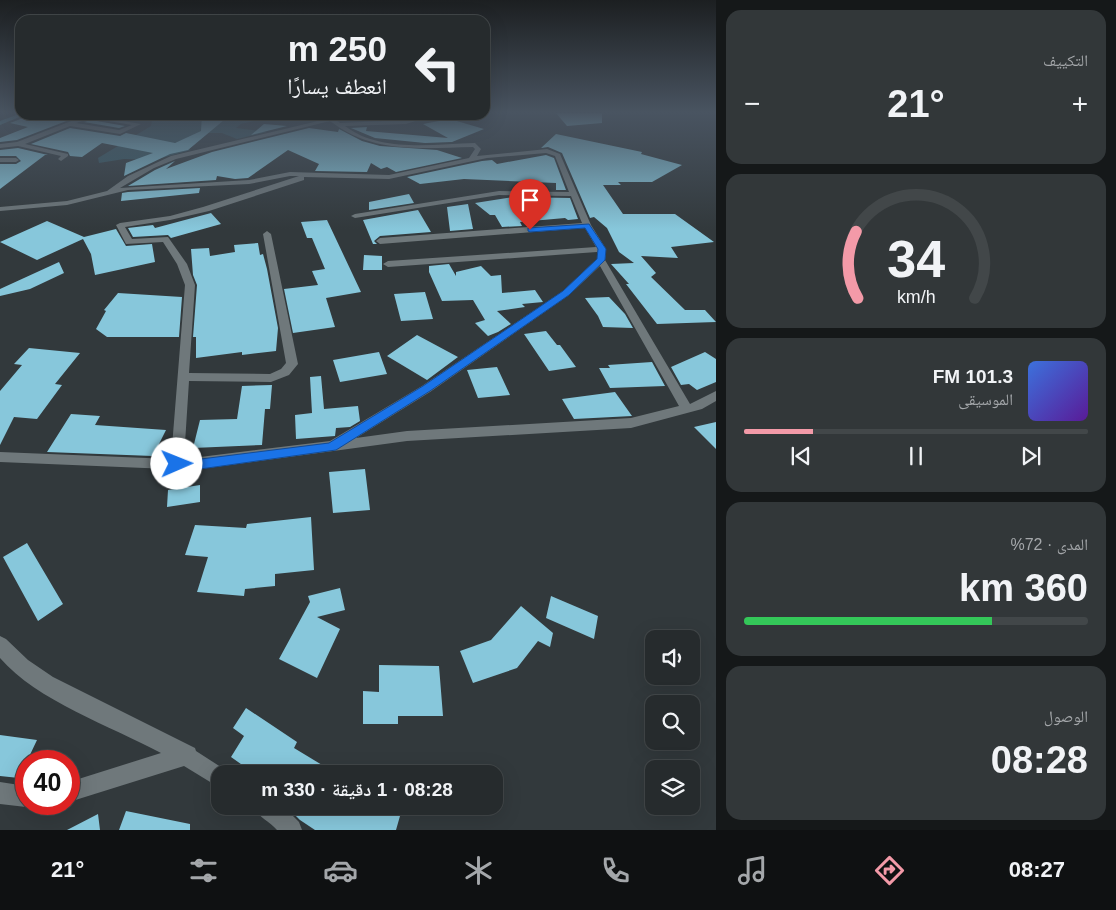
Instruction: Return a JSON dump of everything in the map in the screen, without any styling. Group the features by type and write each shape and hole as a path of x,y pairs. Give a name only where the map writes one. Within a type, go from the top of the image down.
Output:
{"street":[{"path":"52,152 66,155 61,159"},
{"path":"109,193 125,179 163,162 194,152"},
{"path":"472,159 476,152"},
{"path":"0,209 67,203 128,188 249,182 290,174 389,177 472,159 527,152 547,152 558,155 573,194 601,254 687,409"},
{"path":"0,160 16,160"},
{"path":"177,464 190,285 182,264 165,239 129,242 120,225 170,218 206,209 315,174"},
{"path":"355,216 499,193 573,194"},
{"path":"380,241 587,225"},
{"path":"182,377 271,378 285,372 292,364 267,234"},
{"path":"388,264 601,254"},
{"path":"331,447 426,389 566,293 601,254"},
{"path":"0,457 193,465 407,436 631,423 698,406 716,395"},
{"path":"0,645 10,657 42,682 188,755 211,772"},
{"path":"80,789 188,755"},
{"path":"0,792 15,794"},
{"path":"278,815 291,830"}],"shaded area":[{"path":"108,152 185,152 154,160 124,159 99,163 98,158"}],"building":[{"path":"0,152 34,152 48,155 45,155 0,189 0,164 16,164 21,161 16,156 0,156"},
{"path":"68,152 90,152 82,157 70,156"},
{"path":"147,152 180,152 170,154 124,176 126,163 153,153"},
{"path":"212,152 286,152 248,178 235,179 217,176 216,180 128,186 175,161 166,169"},
{"path":"292,152 442,152 462,158 396,172 387,167 381,169 371,163 367,172 315,171 319,164"},
{"path":"559,152 641,152 641,154 682,165 652,182 618,182 621,185 603,185 623,214 675,214 714,242 671,247 678,258 641,256 656,273 651,277 685,310 705,310 716,322 657,324 626,284 629,284 611,264 634,263 619,252 607,228 594,217 590,218 562,153"},
{"path":"546,155 554,158 566,190 556,190 556,183 464,179 420,184 407,177 482,161 492,160 497,164"},
{"path":"200,188 199,193 121,201 122,193 128,192"},
{"path":"409,194 414,203 369,210 369,202"},
{"path":"514,197 570,198 578,219 568,220 565,218 520,222 522,226 502,227 495,215 490,215 475,203"},
{"path":"468,204 473,229 450,231 447,207"},
{"path":"418,210 431,232 380,236 374,241 377,244 373,244 363,220"},
{"path":"211,213 221,224 171,238 168,235 133,237 128,228 153,225 155,228"},
{"path":"327,220 361,292 326,298 335,327 293,333 284,289 318,285 312,271 325,269 312,238 307,238 301,222"},
{"path":"47,221 84,237 116,229 126,246 152,244 155,262 95,275 91,254 83,239 37,260 0,242"},
{"path":"258,243 260,255 263,254 267,269 278,328 276,351 242,355 242,352 196,358 196,337 193,337 197,285 193,275 191,249 209,248 210,256 235,252 234,245"},
{"path":"364,255 382,256 382,270 363,270"},
{"path":"59,262 64,273 30,289 0,296 0,289"},
{"path":"449,264 456,276 456,272 481,266 491,276 501,275 502,293 535,290 543,302 522,304 525,307 497,311 511,324 488,336 475,323 485,320 473,300 442,301 429,272 429,266"},
{"path":"425,292 433,319 401,321 394,294"},
{"path":"118,293 182,297 179,337 107,337 96,329 106,311 104,310"},
{"path":"609,297 625,314 633,328 603,327 598,316 585,298"},
{"path":"546,331 557,345 560,345 576,367 549,371 524,334"},
{"path":"417,335 458,357 427,380 387,356"},
{"path":"29,348 80,353 55,384 62,385 37,419 14,417 0,445 0,391 22,365 14,364"},
{"path":"379,352 387,374 340,382 333,360"},
{"path":"705,352 716,359 716,382 697,390 689,384 681,385 671,367"},
{"path":"652,362 665,386 610,388 599,368 610,368 608,365"},
{"path":"497,367 510,395 478,398 467,370"},
{"path":"321,376 324,409 358,406 360,421 350,427 336,428 335,436 296,439 295,415 312,413 310,377"},
{"path":"272,385 270,409 265,409 262,445 193,448 200,420 237,419 242,386"},
{"path":"615,392 632,416 574,419 562,399"},
{"path":"71,414 100,416 95,425 166,430 153,456 47,452"},
{"path":"716,422 716,449 694,427"},
{"path":"365,469 370,510 333,513 329,472"},
{"path":"200,485 200,502 167,507 168,490"},
{"path":"311,517 314,570 275,574 275,586 245,589 244,596 197,592 208,557 185,555 195,525 246,528 247,524"},
{"path":"27,543 63,604 38,621 3,557"},
{"path":"340,588 345,610 317,617 340,629 317,678 279,659 310,602 308,596"},
{"path":"551,596 598,616 594,639 546,618"},
{"path":"521,606 553,633 550,647 538,641 517,668 473,683 460,651 491,640"},
{"path":"379,665 439,666 443,716 398,716 398,724 363,724 363,691 379,692"},
{"path":"246,708 297,742 294,748 322,765 242,765 231,757 244,736 233,728"},
{"path":"0,735 37,740 32,750 15,750 15,778 0,776"},
{"path":"126,811 190,824 190,830 119,830"},
{"path":"98,814 100,830 67,830"},
{"path":"295,815 400,816 396,830 315,830"}],"route":[{"path":"177,464 193,465 331,447 426,389 566,293 601,260 602,249 587,225 530,230"}]}
